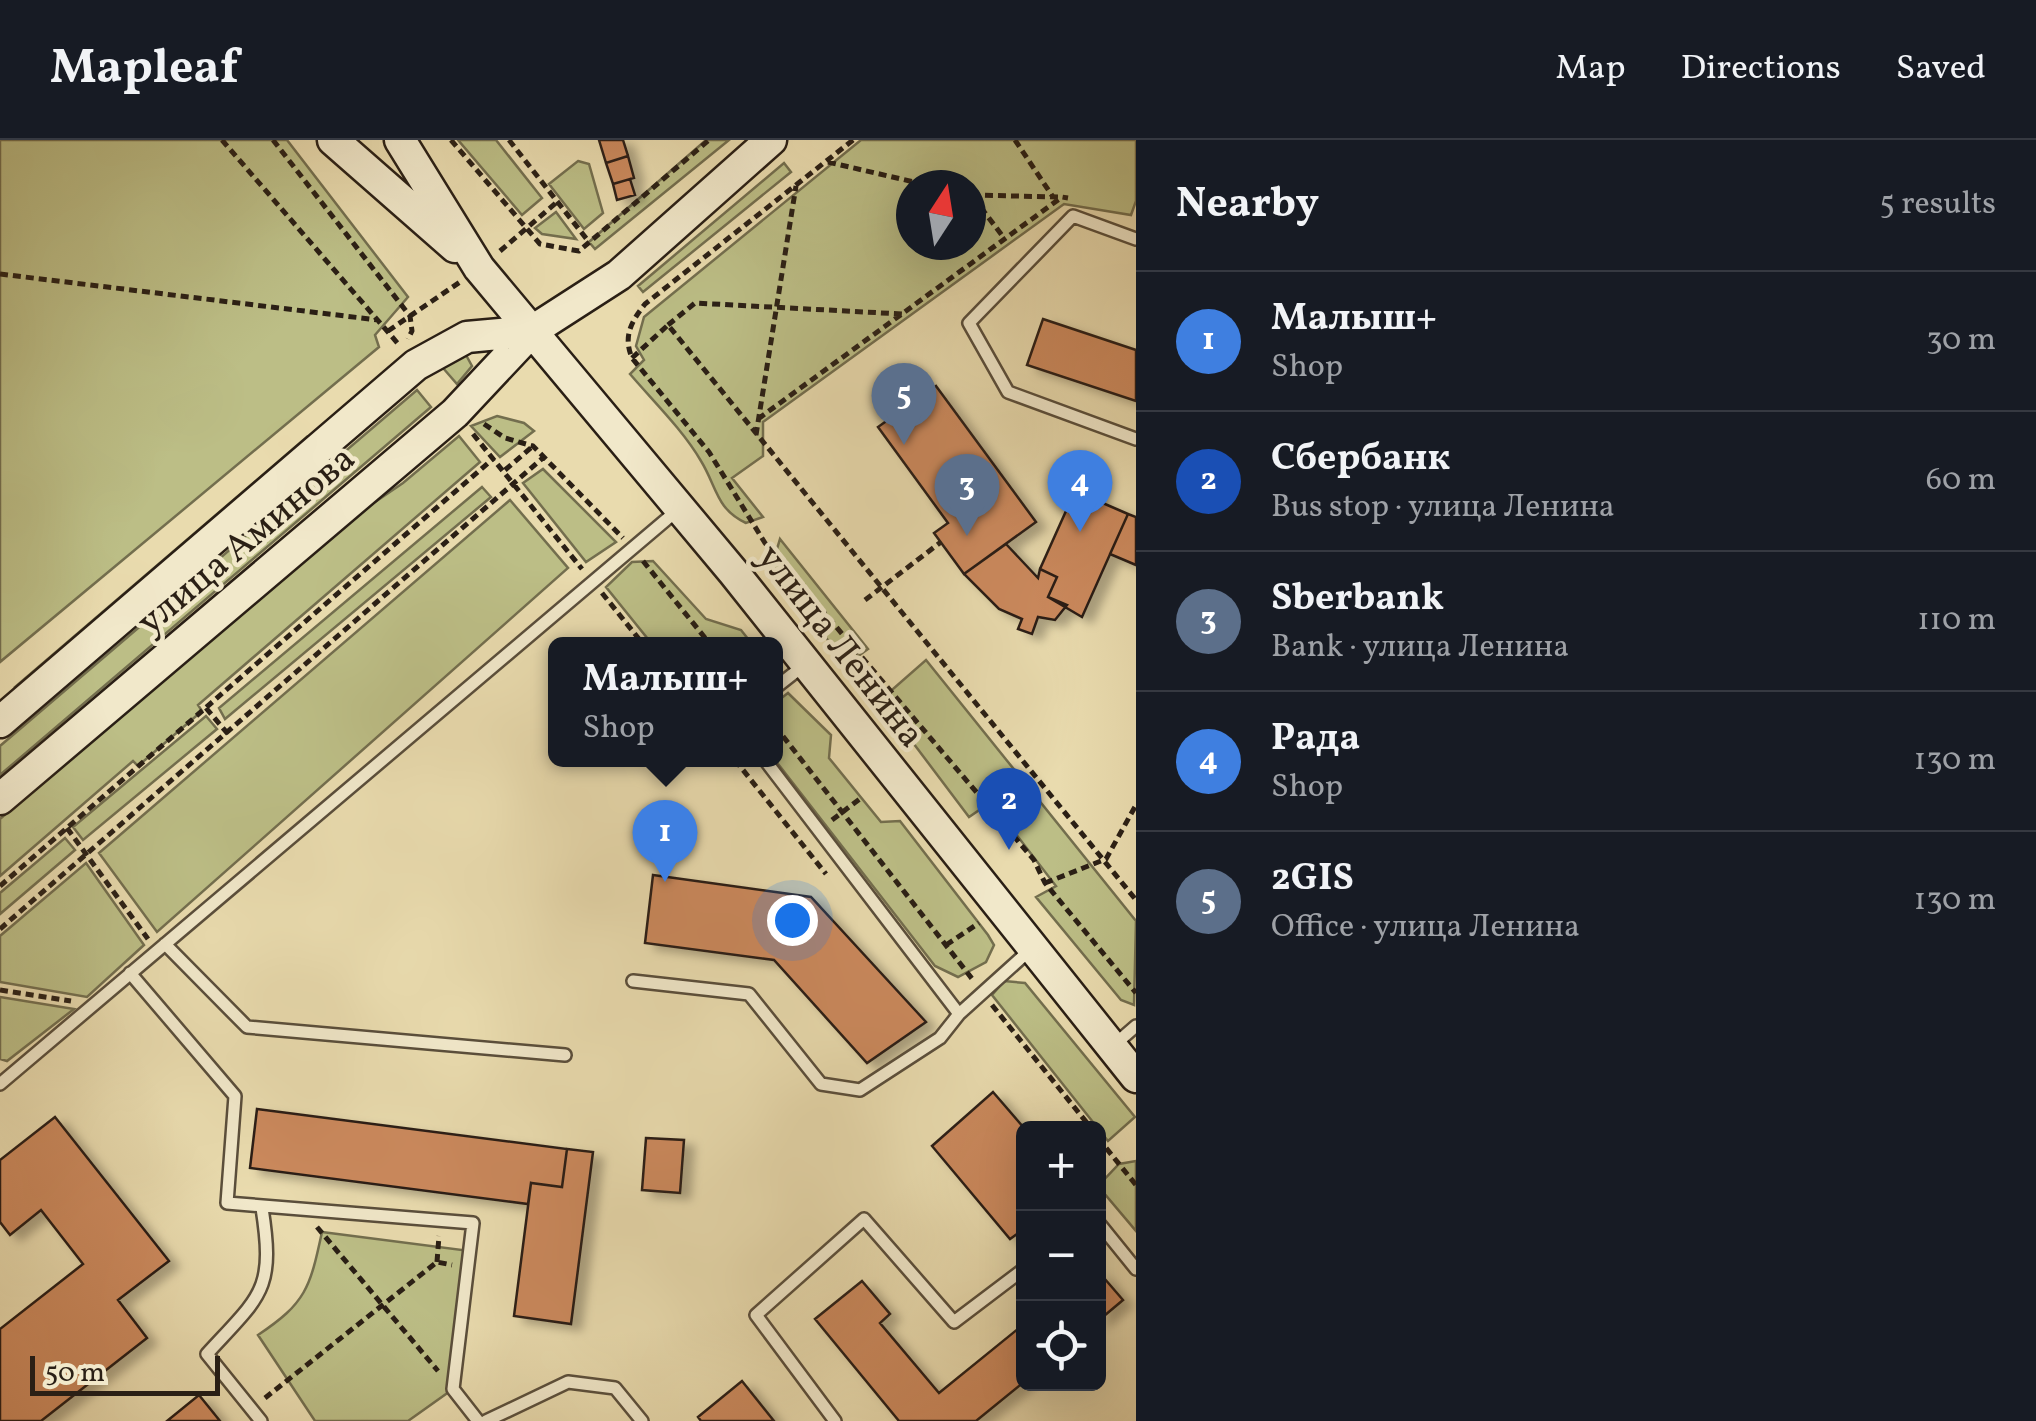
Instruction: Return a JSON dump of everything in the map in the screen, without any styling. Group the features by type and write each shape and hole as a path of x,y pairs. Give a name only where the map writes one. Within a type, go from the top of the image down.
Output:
{"street":[{"name":"улица Ленина","path":"334,140 479,268"},
{"name":"улица Ленина","path":"400,140 479,268 681,508 1136,1077"},
{"name":"улица Аминова","path":"0,800 455,413 532,331 619,275 772,140"},
{"name":"улица Аминова","path":"0,722 416,365 467,336 532,331"}],"lane":[{"path":"1136,239 1073,216 969,323 1008,392 1136,439"},
{"path":"0,1084 681,508"},
{"path":"783,682 806,664"},
{"path":"770,767 960,1014"},
{"path":"160,947 247,1027 565,1055"},
{"path":"633,981 749,994 822,1084 860,1090 940,1038 960,1014 1032,948"},
{"path":"130,973 235,1096 227,1204 474,1223 453,1389 482,1421 568,1382 615,1388 642,1421"},
{"path":"1112,1048 1136,1026"},
{"path":"261,1421 207,1354 260,1296 270,1260 262,1208"},
{"path":"835,1421 756,1314 864,1219 954,1322 1016,1274"},
{"path":"1106,1232 1136,1269"}],"path":[{"path":"222,140 402,348 412,330 410,316 273,140"},
{"path":"451,140 540,244 579,251 709,140"},
{"path":"508,140 589,242"},
{"path":"852,140 645,304 628,330 626,344 632,358 709,452 765,544 1034,860 1045,883 1136,993"},
{"path":"1015,140 1053,197"},
{"path":"826,161 896,178"},
{"path":"756,434 796,185"},
{"path":"986,195 1085,201 1100,226"},
{"path":"758,418 1062,197"},
{"path":"986,215 1004,238"},
{"path":"0,274 378,320"},
{"path":"632,358 694,303 903,314"},
{"path":"668,325 1136,900"},
{"path":"480,420 505,438 533,446 504,471"},
{"path":"467,428 637,637"},
{"path":"0,928 544,457"},
{"path":"0,886 494,458"},
{"path":"865,600 941,542"},
{"path":"206,708 228,734"},
{"path":"783,736 1085,1121"},
{"path":"819,830 861,798"},
{"path":"1045,883 1106,859 1136,805"},
{"path":"67,828 160,947"},
{"path":"946,945 978,922"},
{"path":"0,990 93,1004"},
{"path":"1106,1148 1136,1185"},
{"path":"304,1211 453,1389"},
{"path":"252,1409 437,1262 440,1221"},
{"path":"437,1262 468,1268"}],"green space":[{"path":"0,140 287,140 408,297 375,335 379,347 0,662"},
{"path":"458,140 496,140 542,198 522,215"},
{"path":"706,140 729,140 595,249 589,242"},
{"path":"861,140 1136,140 1136,201 1131,215 1064,204 763,422 763,456 732,478 763,517 746,523 718,497 694,449 630,374 644,360 636,346 644,317"},
{"path":"578,161 589,164 603,213 584,229 549,184"},
{"path":"784,163 791,172 643,292 638,286"},
{"path":"556,212 576,239 542,234 535,228"},
{"path":"466,355 472,366 457,384 443,368 457,356"},
{"path":"417,390 431,407 0,775 0,746"},
{"path":"497,416 524,423 534,431 500,457 471,426"},
{"path":"308,436 290,460 14,688"},
{"path":"459,436 480,462 198,705 202,711 138,766 133,761 0,876 0,819 331,532 403,483"},
{"path":"543,469 616,542 586,562 523,483"},
{"path":"482,487 491,497 225,719 219,708"},
{"path":"510,500 568,568 157,932 99,853"},
{"path":"780,539 868,649 847,664 771,569"},
{"path":"653,561 706,619 741,630 746,637 646,637 606,587 632,562"},
{"path":"926,660 1136,921 1134,1005 1121,1000 1036,897 1056,886 991,802 969,817 886,707 885,696"},
{"path":"788,693 831,735 829,758 881,822 900,821 988,935 994,945 986,962 958,977 935,966 780,767 783,697"},
{"path":"206,716 217,729 83,840 73,827"},
{"path":"65,838 75,850 0,914 0,893"},
{"path":"86,863 144,945 87,997 0,982 0,936"},
{"path":"1004,981 1025,983 1135,1117 1108,1141 1106,1121 1092,1121 992,995"},
{"path":"0,997 74,1009 7,1061 0,1059"},
{"path":"1136,1161 1136,1231 1106,1195 1106,1178 1119,1164"},
{"path":"322,1232 470,1251 453,1389 408,1421 315,1421 258,1335 287,1313 304,1292"}],"building":[{"path":"599,140 623,140 628,156 606,163"},
{"path":"628,156 634,178 613,184 606,163"},
{"path":"630,179 635,195 617,200 613,184"},
{"path":"1043,319 1136,350 1136,401 1027,365"},
{"path":"936,386 1036,522 964,574 934,533 948,523 878,427"},
{"path":"1075,491 1128,514 1082,617 1048,597 1057,577 1040,569"},
{"path":"1128,514 1136,517 1136,565 1110,554"},
{"path":"1006,544 1038,578 1040,569 1057,577 1048,597 1067,605 1055,620 1038,617 1032,634 1018,629 1022,619 999,609 964,574"},
{"path":"653,875 811,897 926,1022 867,1063 774,960 645,943"},
{"path":"993,1092 1018,1121 1016,1235 1010,1239 932,1146"},
{"path":"257,1109 567,1149 562,1187 531,1183 528,1204 250,1168"},
{"path":"55,1117 169,1261 118,1300 147,1338 41,1421 0,1421 0,1329 83,1264 41,1210 10,1235 0,1222 0,1160"},
{"path":"646,1138 684,1140 680,1193 642,1190"},
{"path":"567,1149 593,1152 571,1324 514,1316 531,1183 562,1187"},
{"path":"1106,1280 1123,1300 1106,1314"},
{"path":"862,1281 890,1314 880,1323 939,1393 1016,1330 1016,1388 976,1421 899,1421 815,1319"},
{"path":"742,1381 774,1421 701,1421 698,1417"},
{"path":"199,1395 220,1421 167,1421"}],"place":[{"name":"2GIS","path":"904,445"},
{"name":"Рада","path":"1080,532"},
{"name":"Sberbank","path":"967,536"},
{"name":"Сбербанк","path":"1009,850"},
{"name":"Малыш+","path":"665,882"}]}
